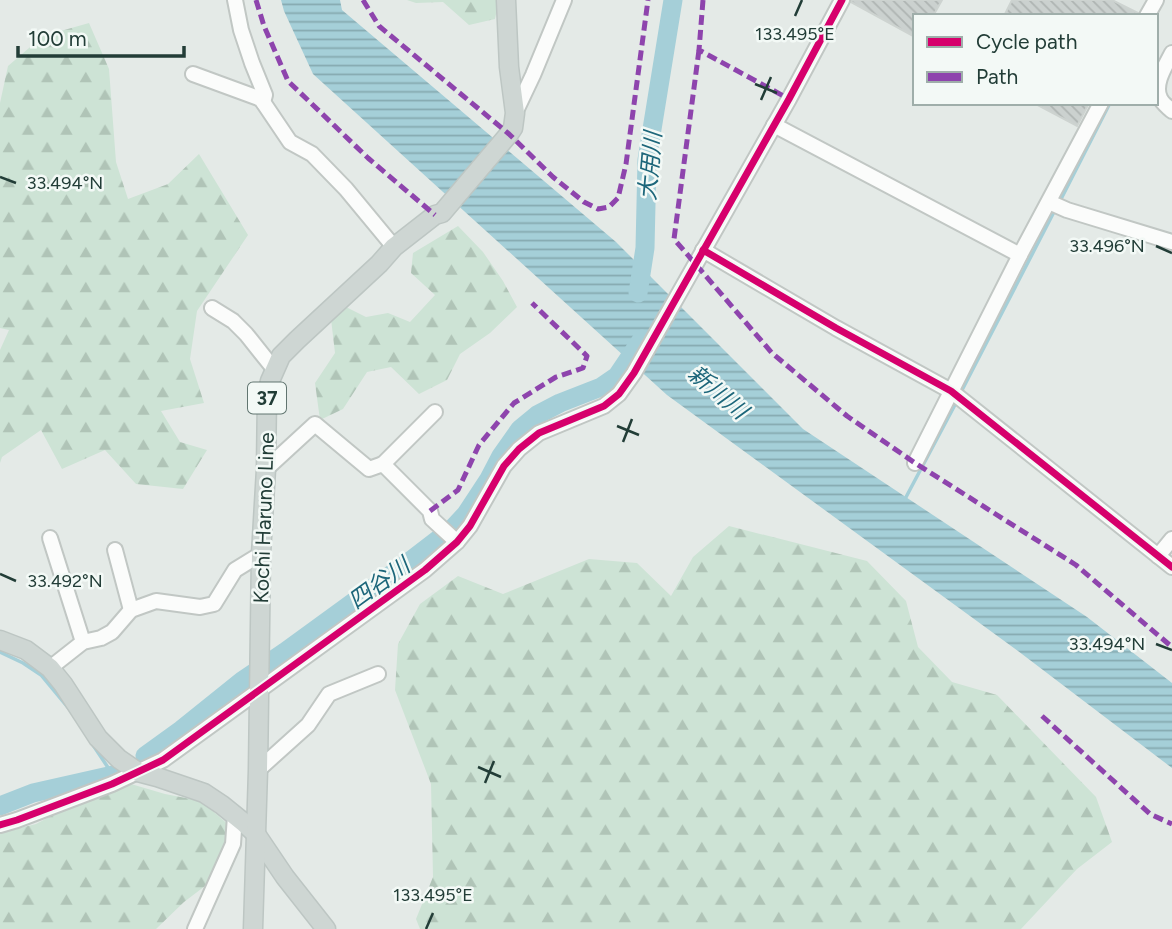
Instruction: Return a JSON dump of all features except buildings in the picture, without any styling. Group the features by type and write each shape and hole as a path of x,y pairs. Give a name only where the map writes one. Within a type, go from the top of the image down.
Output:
{"main road":[{"name":"Kochi Haruno Line","path":"253,929 261,554 267,394 270,381 281,356 394,247 435,215 442,213 513,128 515,113 509,67 506,0"},
{"path":"0,640 26,650 50,667 98,738 119,759 138,772 204,793 256,834 285,877 326,929"}],"street":[{"path":"235,0 251,63 265,95 263,102"},
{"path":"515,113 564,0"},
{"path":"0,825 112,784 163,760 258,684 425,570 453,539 471,526 504,466 519,449 539,433 604,406 619,394 634,373 842,0"},
{"path":"1172,53 1159,82 1158,95 1172,111"},
{"path":"193,74 261,99 290,142 312,154 346,189 394,247"},
{"path":"915,463 957,396 1020,255 1100,105"},
{"path":"774,125 1020,255"},
{"path":"1049,202 1172,242"},
{"path":"703,250 957,396 1172,568"},
{"path":"212,308 233,321 274,369"},
{"path":"266,469 315,424 369,469 383,464 435,412"},
{"path":"383,464 430,511 432,519 453,539"},
{"path":"50,538 83,642"},
{"path":"1158,556 1172,540"},
{"path":"115,550 131,610"},
{"path":"50,667 83,642 112,632 131,610 156,601 200,607 214,604 235,570 261,554"},
{"path":"258,770 308,725 329,694 378,674"},
{"path":"195,929 233,844 235,816"}],"green space":[{"path":"407,0 499,0 495,19 469,25 443,2 416,3"},
{"path":"89,23 109,69 116,162 128,199 168,184 199,154 248,235 197,311 190,359 204,403 161,411 180,442 207,450 183,489 136,484 105,450 62,469 41,430 2,457 0,463 0,350 9,330 0,328 0,103 8,66 43,36"},
{"path":"458,226 483,252 517,307 490,333 460,354 447,380 419,394 391,367 367,372 343,409 320,420 315,383 335,353 331,319 344,306 366,317 388,313 410,322 435,295 411,273 413,253"},
{"path":"729,526 867,561 906,601 918,647 952,682 997,695 1096,797 1112,842 1077,869 1021,929 420,929 416,919 433,877 431,784 395,690 398,644 420,604 458,576 503,594 589,559 637,563 671,596 693,557"},
{"path":"131,784 201,801 230,826 222,855 209,883 156,929 0,929 0,833 36,824 96,792"}],"water":[{"name":"新川川","path":"281,0 340,0 342,10 616,242 803,429 1087,617 1172,683 1172,768 1018,651 667,395 313,74"}],"waterway":[{"name":"大用川","path":"638,293 645,248 647,160 673,0"},
{"path":"1060,201 1109,105"},
{"path":"960,394 1056,208"},
{"name":"四谷川","path":"145,756 242,681 453,528 466,514 520,429 537,415 601,387 617,376 642,339"},
{"path":"905,499 957,401"},
{"path":"0,652 41,675 70,710"},
{"path":"93,745 113,775"},
{"name":"四谷川","path":"0,806 33,793 113,775"}],"marked path":[{"path":"256,0 264,26 288,81 368,158 435,215"},
{"path":"363,0 379,26 509,134 553,177 584,202 598,209 609,207 618,198 626,164 648,0"},
{"path":"703,0 699,50 789,99"},
{"path":"699,50 674,239 772,353 847,416 915,463 1076,565 1172,647"},
{"path":"430,511 458,490 479,445 514,403 556,377 583,368 587,356 532,303"},
{"path":"1042,716 1150,814 1172,824"}],"cycle path":[{"path":"0,825 112,784 163,760 425,570 457,542 470,526 504,466 519,449 539,433 604,406 619,394 634,373 842,0"},
{"path":"703,250 951,391 1172,567"}]}
